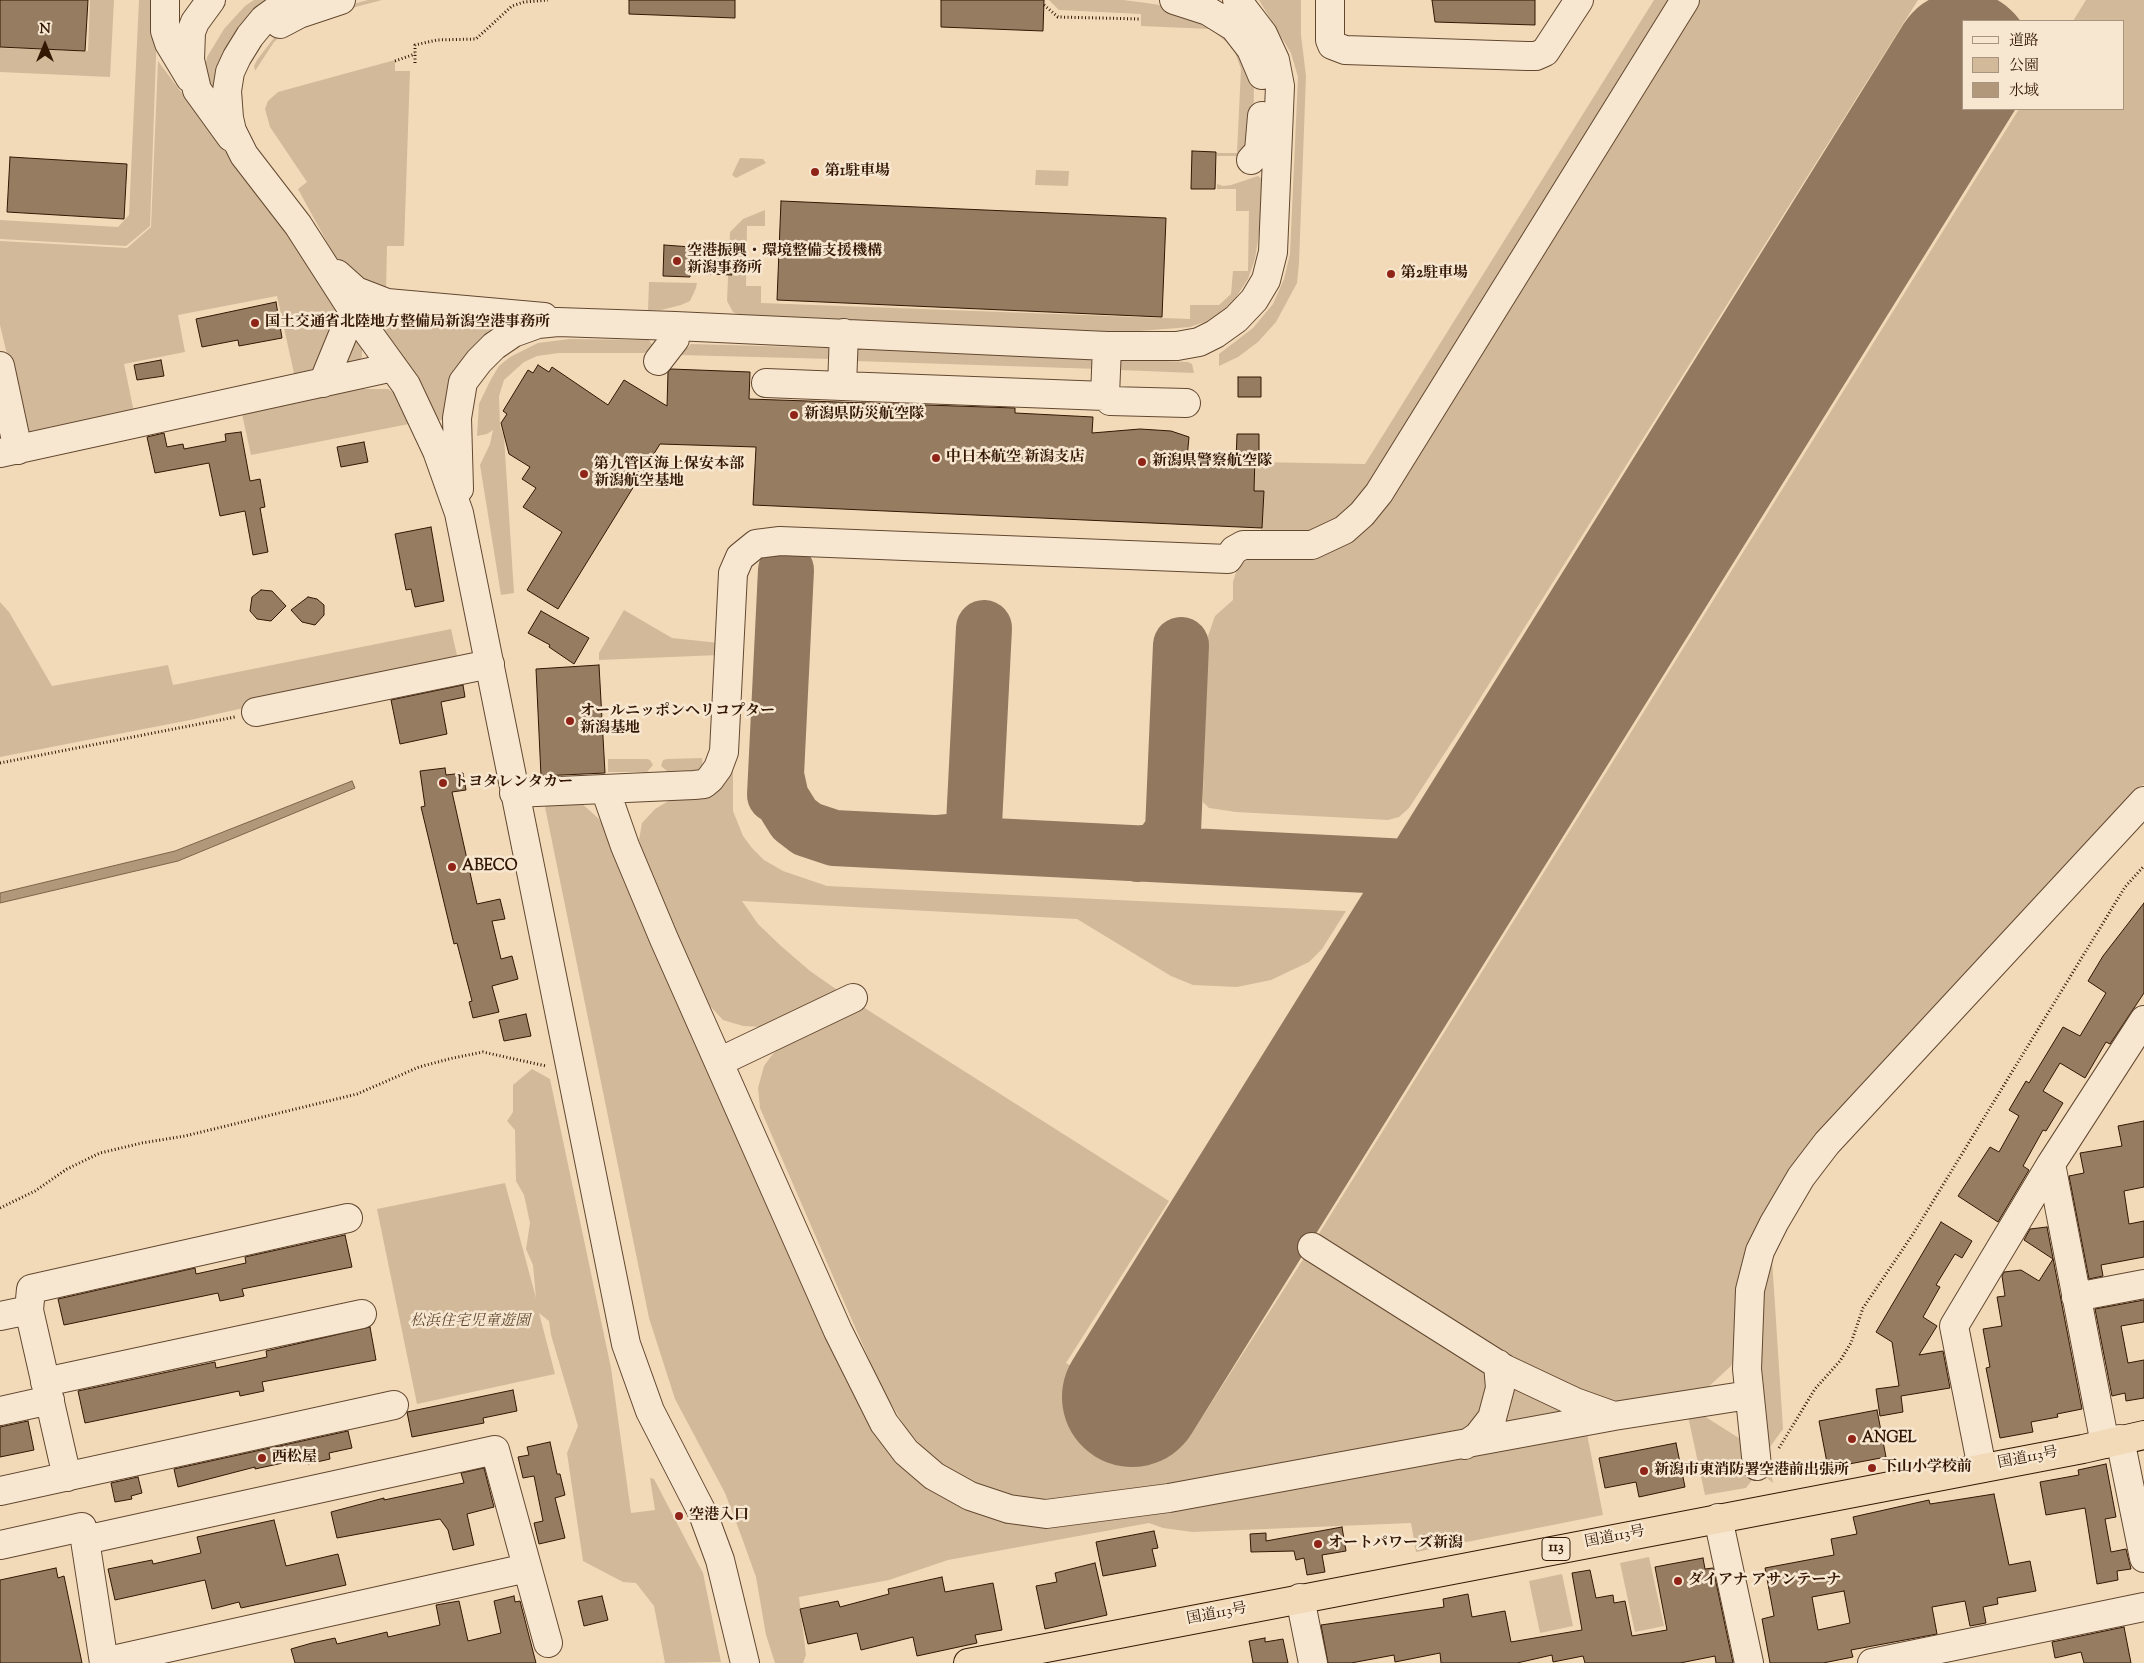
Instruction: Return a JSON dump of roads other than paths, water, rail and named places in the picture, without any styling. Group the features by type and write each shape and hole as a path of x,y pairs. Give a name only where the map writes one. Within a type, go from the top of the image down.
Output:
{"highway":[{"name":"国道113号","path":"968,1663 1043,1656 1300,1598 2123,1440"}],"street":[{"path":"165,0 165,31 169,43 197,90 298,225 353,310 406,385 429,433 459,513 626,1344 650,1411 703,1514 720,1560 745,1663"},
{"path":"197,90 190,60 191,32 195,22 212,0"},
{"path":"244,155 229,118 227,92 230,72 250,36 264,19 282,6 297,0"},
{"path":"298,225 245,130 240,109 243,74 251,55 266,35 279,24 299,14 341,0"},
{"path":"1174,0 1221,17 1234,27 1259,63 1263,76 1261,140 1259,151 1251,160"},
{"path":"459,513 457,418 459,399 464,382 479,361 494,346 513,333 538,324 558,322 646,325 1107,346 1177,346 1199,342 1236,319 1254,300 1266,280 1272,252 1280,86 1275,60 1264,34 1237,0"},
{"path":"1330,0 1330,40 1332,45 1345,50 1536,56 1545,52 1579,0"},
{"path":"514,793 704,784 718,768 724,752 733,573 740,557 756,544 780,541 1228,559 1234,550 1243,546 1312,545 1344,530 1362,514 1379,493 1685,0"},
{"path":"320,257 356,291 387,303 460,311 646,325"},
{"path":"322,383 353,310"},
{"path":"658,361 675,339 675,326"},
{"path":"842,386 844,333"},
{"path":"1105,396 1107,346"},
{"path":"0,366 9,452 393,367"},
{"path":"766,383 1105,396 1110,401 1186,403"},
{"path":"256,712 490,664"},
{"path":"605,789 643,889 719,1062 838,1331 884,1423 906,1452 934,1476 970,1496 1009,1509 1046,1514 1085,1510 1465,1445 1614,1416 1748,1395"},
{"path":"1757,1466 1748,1395 1747,1368 1750,1290 1760,1251 1801,1177 1827,1143 2144,800"},
{"path":"719,1062 854,998"},
{"path":"1982,1468 1954,1326 2051,1164 2144,1020"},
{"path":"2051,1164 2076,1297 2123,1440 2144,1558"},
{"path":"67,1477 29,1310 31,1289 348,1218"},
{"path":"1312,1247 1498,1364 1576,1402 1614,1416"},
{"path":"2076,1297 2144,1284"},
{"path":"0,1316 29,1310"},
{"path":"0,1410 47,1391 362,1314"},
{"path":"1465,1445 1478,1436 1492,1418 1500,1388 1498,1364"},
{"path":"0,1491 394,1405"},
{"path":"85,1540 495,1450 548,1642"},
{"path":"1718,1518 1749,1663"},
{"path":"0,1545 82,1527 104,1662 527,1568"},
{"path":"1300,1598 1313,1663"},
{"path":"1872,1663 2144,1607"}],"water":[{"path":"352,781 355,788 178,861 0,903 0,893 175,851"}],"place":[{"name":"第1駐車場","path":"815,172"},
{"name":"空港振興・環境整備支援機構 新潟事務所","path":"677,261"},
{"name":"第2駐車場","path":"1391,274"},
{"name":"国土交通省北陸地方整備局新潟空港事務所","path":"255,323"},
{"name":"新潟県防災航空隊","path":"794,415"},
{"name":"中日本航空 新潟支店","path":"936,458"},
{"name":"新潟県警察航空隊","path":"1142,462"},
{"name":"第九管区海上保安本部 新潟航空基地","path":"584,474"},
{"name":"オールニッポンヘリコプター 新潟基地","path":"570,721"},
{"name":"トヨタレンタカー","path":"443,783"},
{"name":"ABECO","path":"452,867"},
{"name":"ANGEL","path":"1852,1439"},
{"name":"西松屋","path":"262,1458"},
{"name":"下山小学校前","path":"1872,1468"},
{"name":"新潟市東消防署空港前出張所","path":"1644,1471"},
{"name":"空港入口","path":"679,1516"},
{"name":"オートパワーズ新潟","path":"1318,1544"},
{"name":"ダイアナ アサンテーナ","path":"1678,1581"}],"park label":[{"name":"松浜住宅児童遊園","path":"470,1322"}]}
